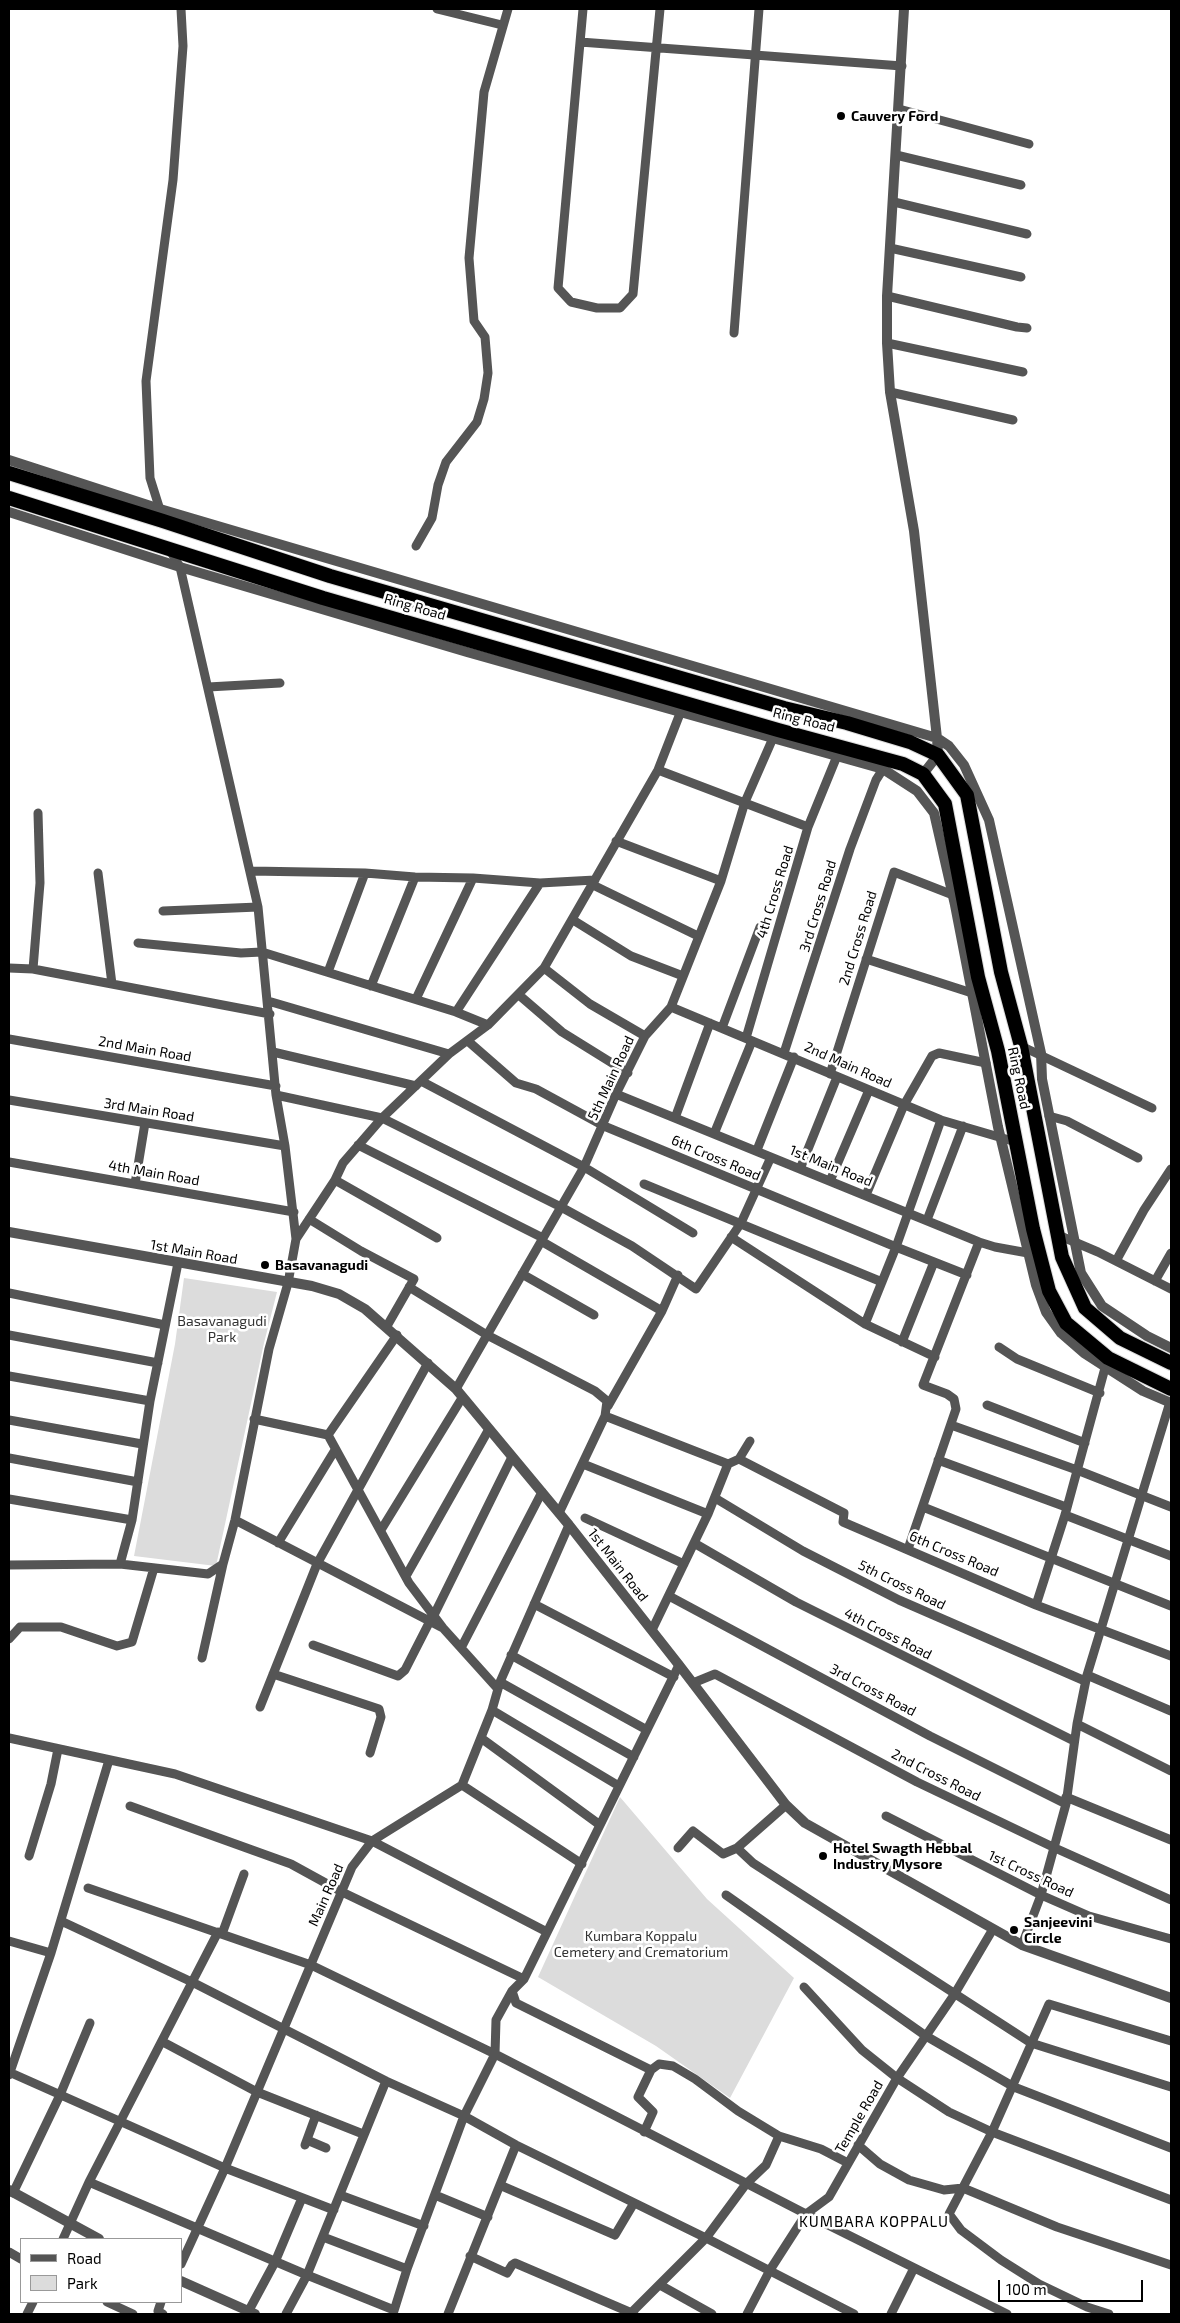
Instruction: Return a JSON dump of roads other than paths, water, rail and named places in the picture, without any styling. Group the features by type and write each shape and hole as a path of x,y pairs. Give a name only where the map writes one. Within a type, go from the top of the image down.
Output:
{"highway":[{"name":"Ring Road","path":"9,473 162,515 330,576 910,742 938,756 967,795 1001,972 1021,1046 1062,1257 1085,1308 1120,1338 1171,1363"},
{"name":"Ring Road","path":"9,498 168,547 323,598 778,730 903,764 923,774 945,804 978,977 998,1052 1016,1142 1026,1195 1033,1251 1049,1291 1066,1323 1108,1358 1171,1398"},
{"path":"1026,1195 1050,1194"}],"street":[{"path":"162,515 150,478 146,381 173,180 183,46 180,9"},
{"path":"437,9 502,25"},
{"path":"416,546 432,518 438,485 446,462 477,422 484,399 488,373 485,338 474,321 469,258 484,92 508,9"},
{"path":"583,9 558,288 571,302 597,308 620,308 633,294 660,9"},
{"path":"734,333 759,9"},
{"path":"904,9 887,296 887,343 890,392 914,531 937,738 938,756 923,774"},
{"path":"580,42 656,50 756,55 902,66"},
{"path":"899,109 1029,144"},
{"path":"896,155 1020,185"},
{"path":"894,202 1026,234"},
{"path":"890,248 1021,277"},
{"path":"887,296 1027,328"},
{"path":"887,343 1023,372"},
{"path":"890,392 1013,420"},
{"path":"9,460 162,515 937,738 949,746 964,765 989,820 1041,1054 1042,1079 1081,1273 1102,1306 1147,1336 1171,1348"},
{"path":"9,512 180,567 467,652 883,769 917,791 934,812 953,895 1001,1138 1033,1251 1046,1312 1061,1332 1084,1353 1105,1368 1143,1391 1171,1398 1086,1678 1066,1800 1055,1848 1041,1895 1022,1945"},
{"path":"168,547 180,567 258,907 276,1090 294,1212 296,1239 288,1283 269,1349 235,1520 202,1658"},
{"path":"208,687 280,683"},
{"path":"296,1239 335,1180 343,1163 382,1118 449,1054 469,1042 488,1025 544,968 574,920 658,770 681,711"},
{"name":"5th Main Road","path":"381,1530 459,1393 487,1335 584,1167 604,1126 616,1094 646,1036 671,1006 721,881 745,802 772,738"},
{"name":"4th Cross Road","path":"714,1134 749,1039 808,827 837,756"},
{"name":"3rd Cross Road","path":"784,1053 850,849 876,780 883,769"},
{"path":"658,770 808,827"},
{"path":"32,968 40,883 38,813"},
{"path":"616,842 721,881"},
{"path":"251,871 364,872 415,878 594,882 698,936"},
{"path":"98,872 112,984"},
{"path":"328,972 364,872"},
{"name":"2nd Cross Road","path":"800,1169 834,1075 866,959 894,872 953,895"},
{"path":"371,986 415,878"},
{"path":"416,999 473,878"},
{"path":"456,1012 540,882"},
{"path":"163,911 258,907"},
{"path":"574,920 631,956 683,976"},
{"path":"722,1028 760,927"},
{"path":"138,943 241,953 262,952 416,999 488,1025"},
{"path":"866,959 972,993"},
{"path":"9,968 32,968 270,1014"},
{"path":"544,968 590,1004 646,1036"},
{"path":"519,994 562,1032 628,1072"},
{"path":"268,1001 449,1054"},
{"name":"2nd Main Road","path":"671,1006 941,1120 1016,1142"},
{"path":"675,1118 710,1023"},
{"name":"2nd Main Road","path":"9,1040 276,1090 382,1118 561,1207 632,1246 678,1275 696,1289 731,1237"},
{"name":"6th Cross Road","path":"469,1042 516,1083 536,1089 604,1126 967,1275"},
{"path":"1021,1046 1152,1108"},
{"path":"273,1052 419,1083 584,1167 692,1233"},
{"path":"866,1195 904,1105 928,1061 939,1053 986,1063"},
{"path":"757,1150 794,1057"},
{"path":"830,1181 869,1090"},
{"name":"1st Main Road","path":"616,1094 979,1242 995,1247 1033,1251"},
{"name":"3rd Main Road","path":"9,1100 285,1146"},
{"path":"1049,1116 1076,1125 1138,1158"},
{"path":"864,1324 896,1247 941,1120"},
{"path":"135,1184 145,1123"},
{"path":"927,1220 963,1126"},
{"path":"358,1145 542,1239 662,1311"},
{"path":"771,1157 740,1223 731,1237 864,1324 935,1357"},
{"name":"4th Main Road","path":"9,1162 294,1212"},
{"path":"1116,1261 1144,1210 1171,1170"},
{"path":"335,1180 437,1238"},
{"path":"644,1184 882,1282"},
{"path":"309,1219 361,1251 414,1279 387,1326"},
{"name":"1st Main Road","path":"9,1232 339,1294 365,1309 387,1326 459,1393 569,1525 680,1665 786,1805 805,1823 1022,1945 1171,1998"},
{"path":"1058,1235 1073,1240 1171,1289"},
{"path":"908,1549 956,1409 954,1400 947,1394 924,1385 979,1242"},
{"path":"1155,1281 1171,1253"},
{"path":"902,1342 934,1262"},
{"path":"120,1564 132,1520 142,1444 178,1263"},
{"path":"522,1274 594,1315"},
{"path":"559,1513 608,1406 662,1311 678,1275"},
{"path":"409,1287 487,1335 596,1391 607,1401 608,1406"},
{"path":"9,1292 165,1325"},
{"path":"9,1334 158,1363"},
{"path":"328,1435 397,1335"},
{"path":"998,1346 1017,1359 1100,1393"},
{"path":"260,1707 317,1564 428,1364"},
{"path":"1036,1605 1100,1393 1105,1368"},
{"path":"9,1376 150,1401"},
{"path":"987,1405 1085,1443"},
{"path":"605,1416 728,1464 740,1459 750,1441"},
{"path":"254,1419 328,1435"},
{"path":"9,1420 142,1444"},
{"path":"952,1425 1171,1507"},
{"path":"406,1576 489,1429"},
{"path":"328,1435 357,1490 432,1618 499,1686 634,1757"},
{"path":"278,1543 335,1450"},
{"path":"313,1645 398,1676 405,1670 512,1457"},
{"path":"9,1458 138,1482"},
{"name":"6th Cross Road","path":"740,1459 844,1513 843,1522 1036,1605 1171,1656"},
{"path":"938,1460 1065,1511 1128,1540 1171,1556"},
{"path":"583,1464 708,1514"},
{"path":"652,1630 708,1514 728,1464"},
{"path":"461,1648 542,1492"},
{"name":"5th Cross Road","path":"715,1498 803,1550 899,1600 1171,1712"},
{"path":"9,1500 132,1520"},
{"path":"923,1507 1171,1606"},
{"path":"585,1518 684,1564"},
{"path":"235,1520 317,1564 432,1618"},
{"path":"569,1525 511,1656 462,1785 582,1864"},
{"name":"4th Cross Road","path":"694,1543 796,1602 1074,1742"},
{"path":"9,1565 120,1564 208,1574 223,1564"},
{"path":"9,1625 20,1627 61,1627 117,1646 132,1642 154,1568"},
{"name":"3rd Cross Road","path":"669,1596 930,1736 1066,1800 1171,1840"},
{"path":"534,1604 674,1677"},
{"path":"9,1639 20,1627"},
{"path":"511,1656 647,1730"},
{"path":"89,2182 394,2312 407,2270 464,2116 495,2054 496,2020 512,1992 524,1978 680,1665"},
{"path":"273,1674 379,1709 381,1717 370,1753"},
{"name":"2nd Cross Road","path":"693,1683 716,1674 917,1782 1055,1848 1171,1900"},
{"path":"492,1710 619,1786"},
{"path":"1077,1724 1171,1771"},
{"path":"9,1738 175,1774 372,1841 547,1932"},
{"path":"481,1738 600,1824"},
{"path":"29,1856 51,1784 58,1749"},
{"path":"109,1760 51,1953 9,2073 225,2168 334,2210"},
{"name":"Main Road","path":"182,2262 225,2168 352,1867 372,1841 462,1785"},
{"path":"678,1848 693,1831 723,1854 737,1848 786,1805"},
{"path":"130,1806 291,1864 342,1892 524,1978"},
{"name":"1st Cross Road","path":"886,1816 1041,1895 1089,1916 1171,1939"},
{"path":"737,1848 753,1863 954,1995 1031,2043 1171,2087"},
{"path":"64,2238 89,2182 122,2123 220,1933 244,1874"},
{"path":"88,1888 311,1965 495,2054 746,2184 1007,2314"},
{"path":"726,1895 926,2036 1014,2087 1171,2148"},
{"path":"61,1920 194,1983 386,2081 464,2116 516,2145 706,2238 854,2314"},
{"name":"Temple Road","path":"747,2314 770,2270 806,2214 829,2197 897,2078 954,1995 993,1929"},
{"path":"9,1941 51,1953"},
{"path":"804,1987 862,2050 897,2078 949,2112 992,2132 1171,2200"},
{"path":"512,1992 516,2002 651,2070"},
{"path":"1109,2314 1087,2307 1039,2284 1001,2260 961,2230 949,2214 1014,2087 1049,2004 1171,2041"},
{"path":"90,2023 60,2095 11,2192 97,2238"},
{"path":"163,2042 257,2092 364,2134"},
{"path":"644,2132 652,2112 638,2097 651,2070 659,2064 673,2066 695,2079 738,2111 779,2136 820,2149 848,2163"},
{"path":"286,2314 323,2237 386,2081"},
{"path":"316,2115 306,2143 326,2148"},
{"path":"470,2256 507,2272 515,2263 632,2314 706,2238 746,2184 766,2166 779,2136"},
{"path":"448,2314 470,2256 502,2186 516,2145"},
{"path":"858,2145 880,2164 910,2180 944,2190 963,2188 1057,2227 1171,2265"},
{"path":"502,2186 615,2235 634,2203"},
{"path":"340,2195 424,2226"},
{"path":"435,2195 488,2217"},
{"path":"182,2281 250,2313 275,2262 302,2198"},
{"path":"323,2237 407,2270"},
{"path":"9,2252 20,2258"},
{"path":"891,2314 914,2268"},
{"path":"660,2285 712,2314"},
{"path":"109,2303 133,2314"},
{"path":"161,2303 158,2311 163,2314"}],"place":[{"name":"Cauvery Ford","path":"841,116"},
{"name":"Basavanagudi","path":"265,1265"},
{"name":"Hotel Swagth Hebbal Industry Mysore","path":"823,1856"},
{"name":"Sanjeevini Circle","path":"1014,1930"}],"district":[{"name":"KUMBARA KOPPALU","path":"874,2222"}],"park label":[{"name":"Basavanagudi Park","path":"222,1329"},
{"name":"Kumbara Koppalu Cemetery and Crematorium","path":"641,1944"}]}
